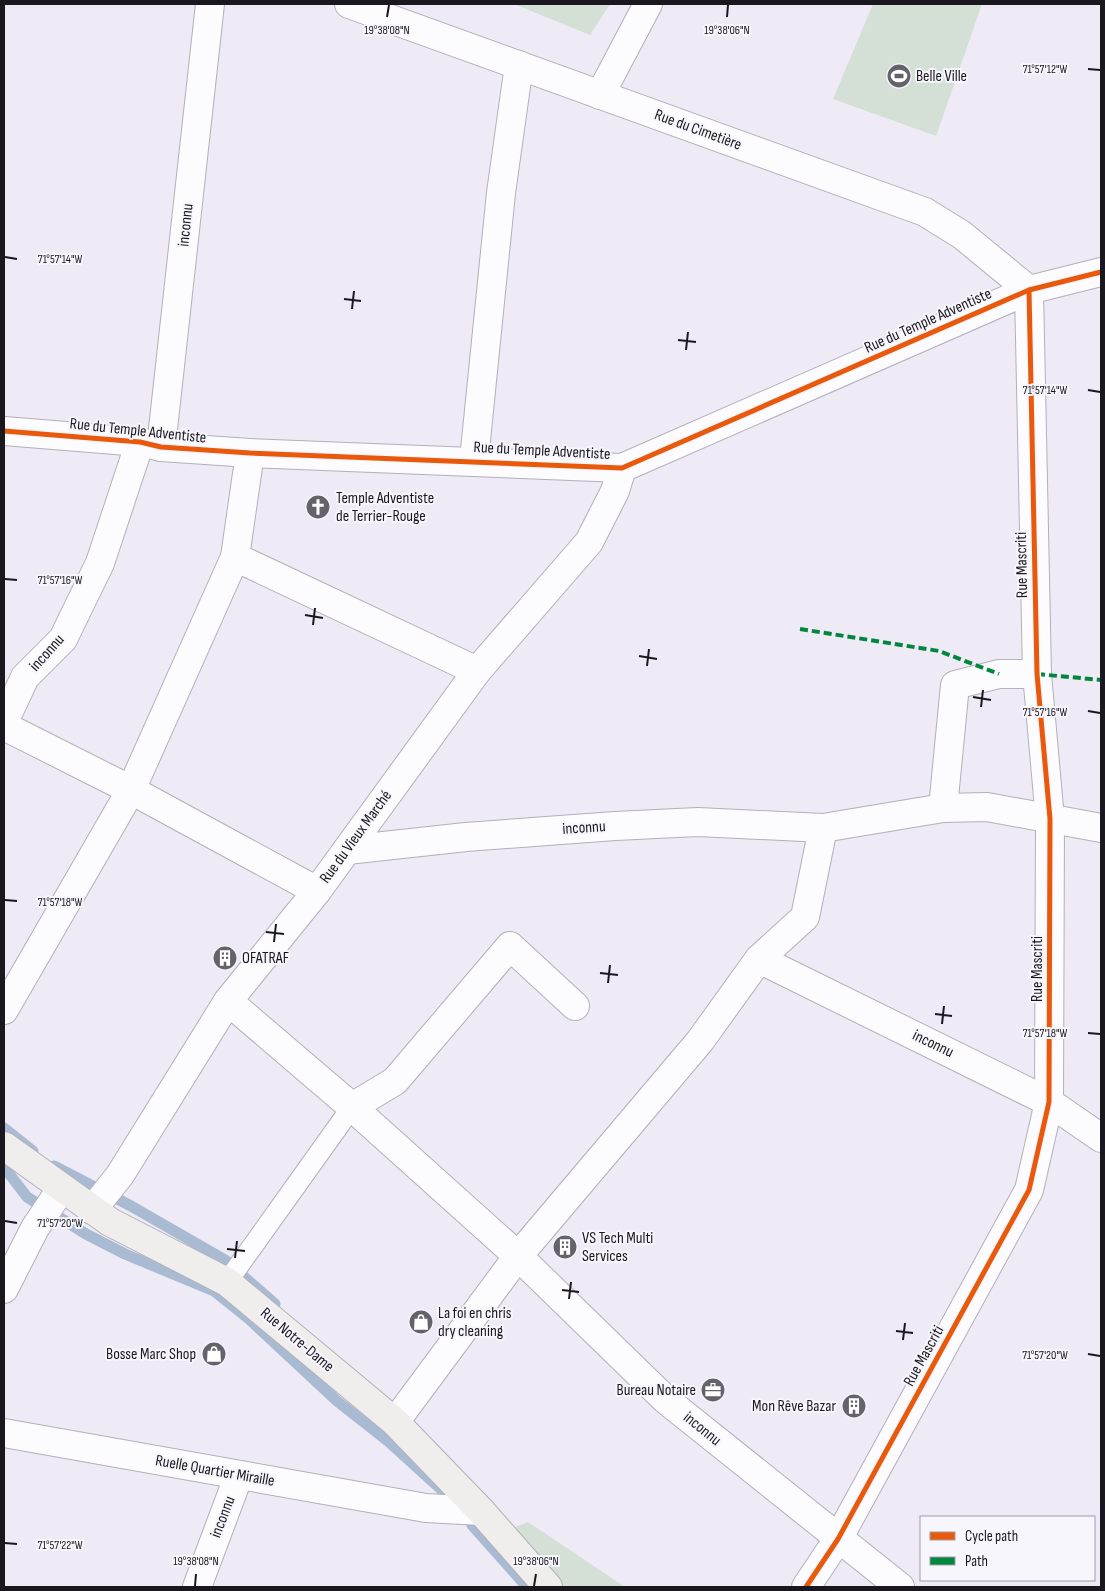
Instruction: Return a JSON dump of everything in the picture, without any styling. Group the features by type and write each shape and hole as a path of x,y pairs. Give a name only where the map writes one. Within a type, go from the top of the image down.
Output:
{"street":[{"name":"inconnu","path":"210,4 150,445 100,563 63,639 25,677 4,724 131,790 317,891"},
{"name":"Rue du Cimetière","path":"349,4 925,212 962,235 1029,290"},
{"path":"600,95 648,4"},
{"path":"474,460 501,193 519,65"},
{"name":"Rue du Temple Adventiste","path":"4,431 250,453 474,460 622,468 1029,290 1101,272"},
{"name":"Rue Mascriti","path":"806,1587 838,1539 1029,1190 1049,1102 1050,819 1037,674 1029,290"},
{"path":"4,1010 131,790 235,557 250,453"},
{"name":"Rue du Vieux Marché","path":"96,1205 120,1175 228,1001 317,891 476,672 589,542 615,491 622,468"},
{"path":"235,557 476,672"},
{"path":"943,808 955,685 1000,674 1037,674"},
{"name":"inconnu","path":"346,850 466,837 698,822 823,828 943,808 987,807 1101,828"},
{"path":"395,1422 518,1256 700,1041 759,959 805,917 823,828"},
{"path":"352,1107 394,1081 510,946 575,1006"},
{"name":"inconnu","path":"759,959 1049,1102 1101,1138"},
{"name":"inconnu","path":"228,1001 352,1107 518,1256 666,1400 900,1587"},
{"name":"Rue Notre-Dame","path":"4,1146 57,1196 96,1205 110,1222 227,1282 395,1422 481,1511 548,1587"},
{"path":"4,1289 35,1228 57,1196"},
{"name":"Ruelle Quartier Miraille","path":"4,1433 426,1508 481,1511"},
{"name":"inconnu","path":"197,1587 239,1475"}],"lane":[{"path":"227,1282 352,1107"}],"shaded area":[{"path":"514,4 610,4 590,35"},
{"name":"Belle Ville","path":"873,4 982,4 936,136 833,99"},
{"path":"528,1522 625,1587 558,1587 510,1529"}],"waterway":[{"path":"4,1128 33,1151"},
{"path":"54,1166 131,1206 225,1260 275,1304"},
{"path":"4,1167 27,1197 86,1234 125,1254 214,1291 249,1319 337,1401 389,1442 444,1492"},
{"path":"472,1525 527,1587"}],"marked path":[{"path":"800,629 939,651 999,674"},
{"path":"1037,674 1101,680"}],"cycle path":[{"path":"4,431 140,442 161,447 250,453 622,468 1029,290 1101,272"},
{"path":"806,1587 838,1539 1029,1190 1049,1102 1050,819 1037,674 1029,290"}],"place":[{"name":"Belle Ville","path":"899,76"},
{"name":"Temple Adventiste de Terrier-Rouge","path":"318,507"},
{"name":"OFATRAF","path":"225,958"},
{"name":"VS Tech Multi Services","path":"565,1247"},
{"name":"La foi en chris dry cleaning","path":"421,1322"},
{"name":"Bosse Marc Shop","path":"214,1354"},
{"name":"Bureau Notaire","path":"713,1390"},
{"name":"Mon Rêve Bazar","path":"854,1406"}]}
